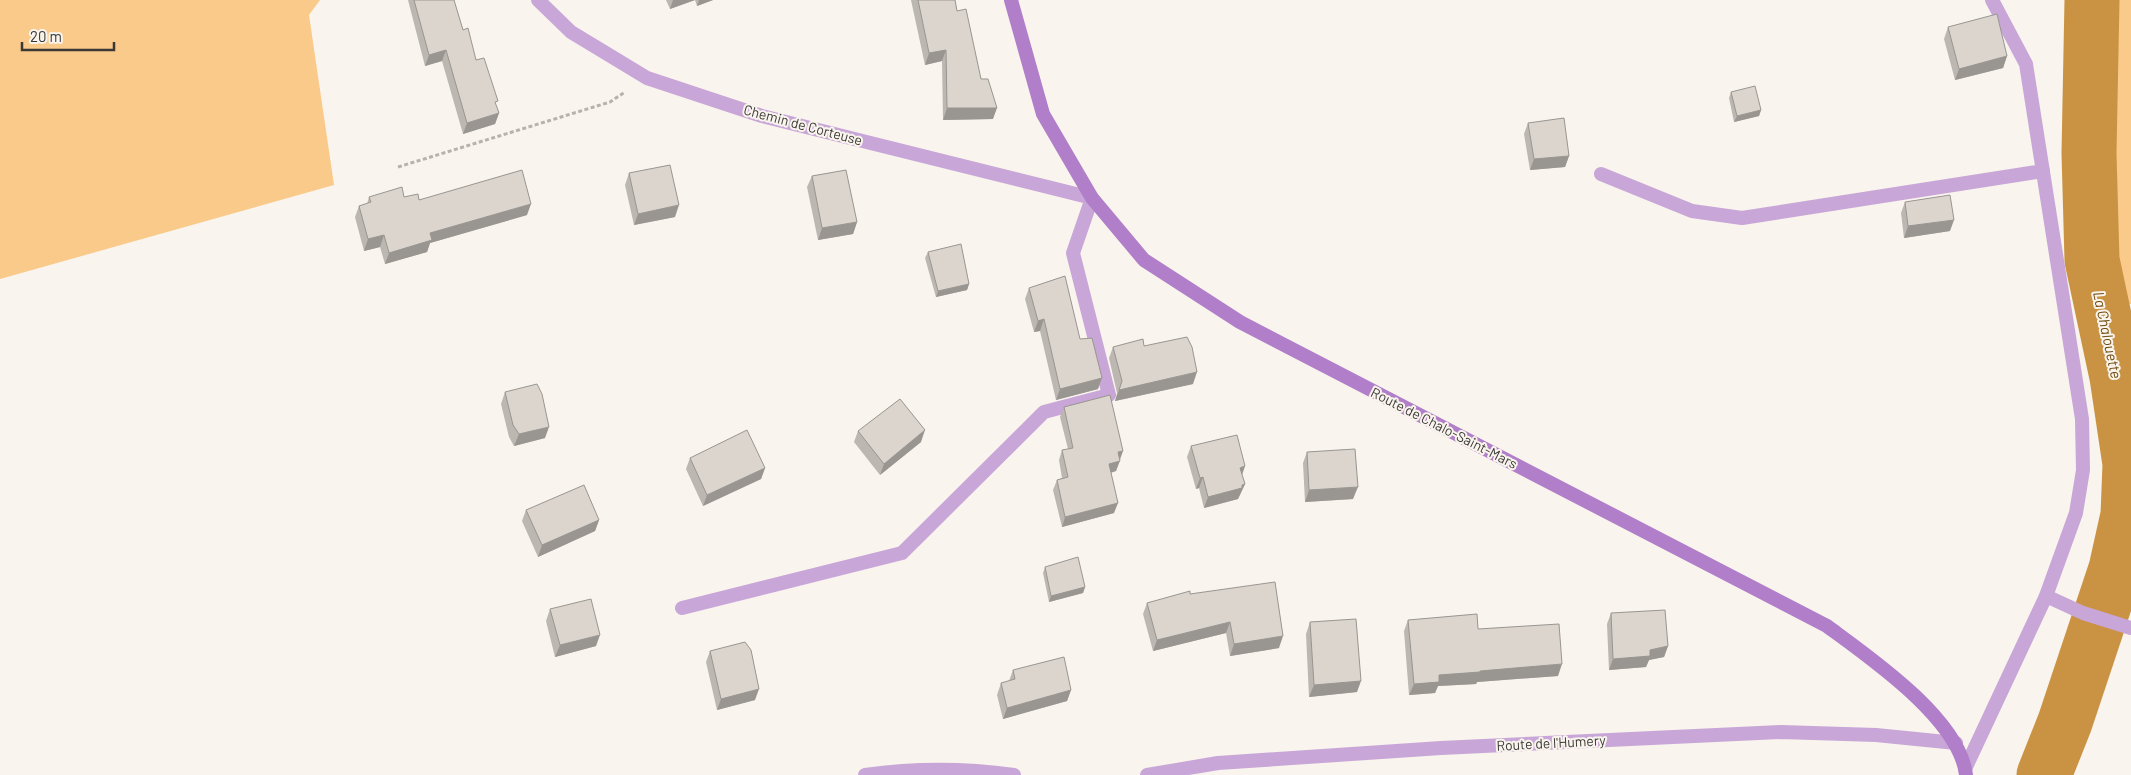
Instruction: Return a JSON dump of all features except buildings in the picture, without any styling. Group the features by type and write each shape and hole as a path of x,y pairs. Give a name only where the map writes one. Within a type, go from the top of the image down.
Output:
{"main road":[{"name":"Route de Chalo-Saint-Mars","path":"1011,0 1043,114 1092,198 1144,260 1240,322 1826,626 1885,669 1930,711 1956,743 1966,772"}],"street":[{"name":"Chemin de Corteuse","path":"538,0 571,32 647,78 762,116 1092,198"},
{"path":"1966,772 2046,596 2076,513 2083,470 2082,419 2026,64 1992,0"},
{"path":"1601,174 1692,211 1742,218 2043,170"},
{"path":"682,608 902,553 1044,412 1109,396 1073,252 1092,198"},
{"path":"2046,596 2083,613 2131,628"},
{"name":"Route de l'Humery","path":"1147,775 1218,762 1441,748 1771,733 1876,735 1956,743"},
{"path":"865,775 901,770 977,770 1014,775"}],"path":[{"path":"398,167 610,102 647,78"}],"shaded area":[{"path":"0,0 320,0 309,15 334,185 0,279"},
{"path":"2073,0 2131,0 2131,304 2082,304 2073,236"}],"waterway":[{"name":"La Chalouette","path":"2044,775 2065,722 2116,569 2128,515 2130,464 2117,377 2092,260 2089,153 2092,0"}]}
